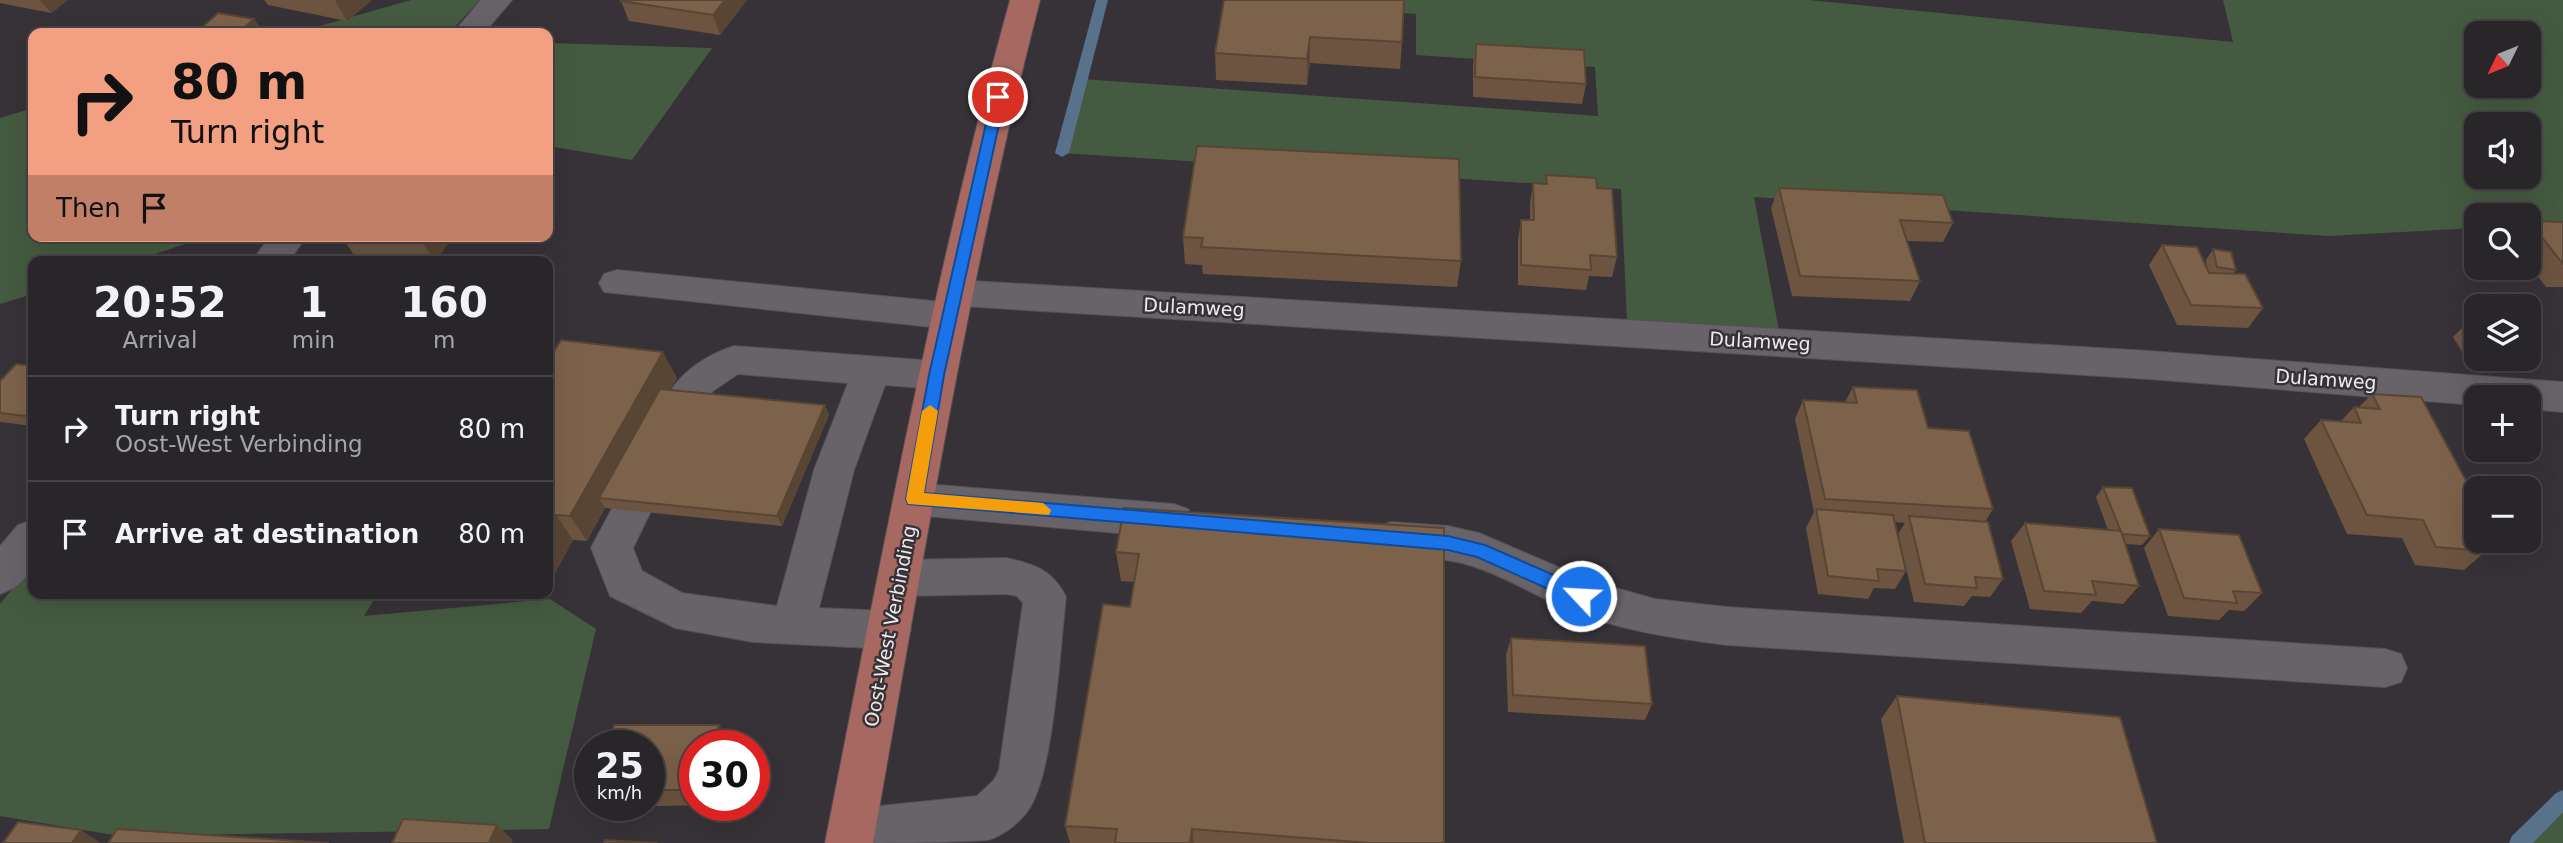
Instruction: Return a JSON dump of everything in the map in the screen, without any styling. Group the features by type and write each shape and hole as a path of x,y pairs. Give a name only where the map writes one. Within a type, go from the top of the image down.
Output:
{"main road":[{"name":"Oost-West Verbinding","path":"850,837 936,375 998,97 1026,0"}],"street":[{"path":"472,28 497,0"},
{"path":"273,256 285,242"},
{"name":"Dulamweg","path":"617,283 953,304 2149,365 2563,397"},
{"path":"684,400 693,386 712,369 734,360 936,375"},
{"path":"794,623 834,470 872,370"},
{"path":"914,499 1216,524"},
{"path":"631,511 612,548 625,583 675,610 753,623 794,623 889,630"},
{"path":"1352,536 1448,543 1479,550 1581,596 1655,618 1727,626 2385,668"},
{"path":"0,576 28,543"},
{"path":"850,837 988,817 1010,796 1022,771 1045,597 1029,581 1006,576 900,578"}],"green space":[{"path":"411,0 480,0 454,28 313,28"},
{"path":"1342,0 1808,0 2233,42 2223,0 2563,0 2563,233 2541,232 2541,203 2464,203 2464,229 2328,236 1754,197 1779,331 1627,321 1621,189 1062,153 1082,79 1598,116 1595,67 1416,55 1416,14 1339,8"},
{"path":"553,43 712,48 632,160 553,147"},
{"path":"28,110 28,242 191,242 149,256 28,256 28,296 0,304 0,118"},
{"path":"28,570 28,599 374,599 364,616 550,599 596,629 549,829 120,836 0,816 0,604"},
{"path":"2563,799 2563,843 2519,843"}],"building":[{"path":"622,0 725,0 713,15"},
{"path":"1224,0 1404,0 1402,42 1310,37 1307,59 1215,53"},
{"path":"218,13 254,19 244,28 201,28"},
{"path":"1476,44 1584,50 1586,84 1475,77"},
{"path":"1197,146 1459,159 1461,261 1201,247 1203,238 1183,237"},
{"path":"1546,175 1596,178 1597,188 1612,189 1617,257 1590,255 1591,270 1521,265 1521,220 1534,220 1533,183 1547,184"},
{"path":"1779,188 1943,195 1953,223 1900,220 1920,281 1800,276"},
{"path":"2541,221 2563,222 2563,264 2541,236"},
{"path":"2162,245 2197,247 2209,273 2245,274 2263,308 2191,305"},
{"path":"2213,249 2231,252 2236,270 2217,267"},
{"path":"561,340 663,352 570,516 556,515 553,520 553,353"},
{"path":"16,364 28,365 26,416 0,413 0,381"},
{"path":"1853,387 1917,390 1928,428 1969,431 1993,509 1825,499 1803,400 1857,403"},
{"path":"660,389 825,405 777,516 599,498"},
{"path":"2372,394 2421,397 2464,477 2464,549 2436,547 2423,520 2367,515 2321,420 2361,423 2354,407 2380,409"},
{"path":"2103,487 2132,488 2150,536 2122,534"},
{"path":"1124,508 1444,528 1444,843 1370,843 1192,829 1190,843 1115,843 1117,829 1065,826 1103,604 1130,607 1139,554 1116,552"},
{"path":"1816,509 1893,515 1906,571 1877,569 1879,581 1828,576"},
{"path":"1909,516 1988,522 2003,579 1975,577 1977,588 1925,584"},
{"path":"2025,523 2121,531 2139,586 2092,581 2096,595 2044,591"},
{"path":"2159,529 2239,535 2262,593 2233,591 2237,603 2184,598"},
{"path":"1511,638 1645,646 1652,704 1513,695"},
{"path":"1897,696 2120,717 2157,843 1925,843"},
{"path":"614,725 719,725 718,730 679,730 679,790 665,790 665,730 613,730"},
{"path":"403,819 497,825 489,843 392,843"},
{"path":"18,822 81,830 72,843 3,843"},
{"path":"117,829 329,843 108,843"},
{"path":"605,840 658,843 604,843"}],"waterway":[{"path":"1062,153 1102,0"},
{"path":"2519,843 2563,799"}],"slow traffic":[{"path":"930,411 914,499 1043,510"}],"route":[{"path":"998,97 936,375 914,499 1448,543 1479,550 1581,596"}]}
